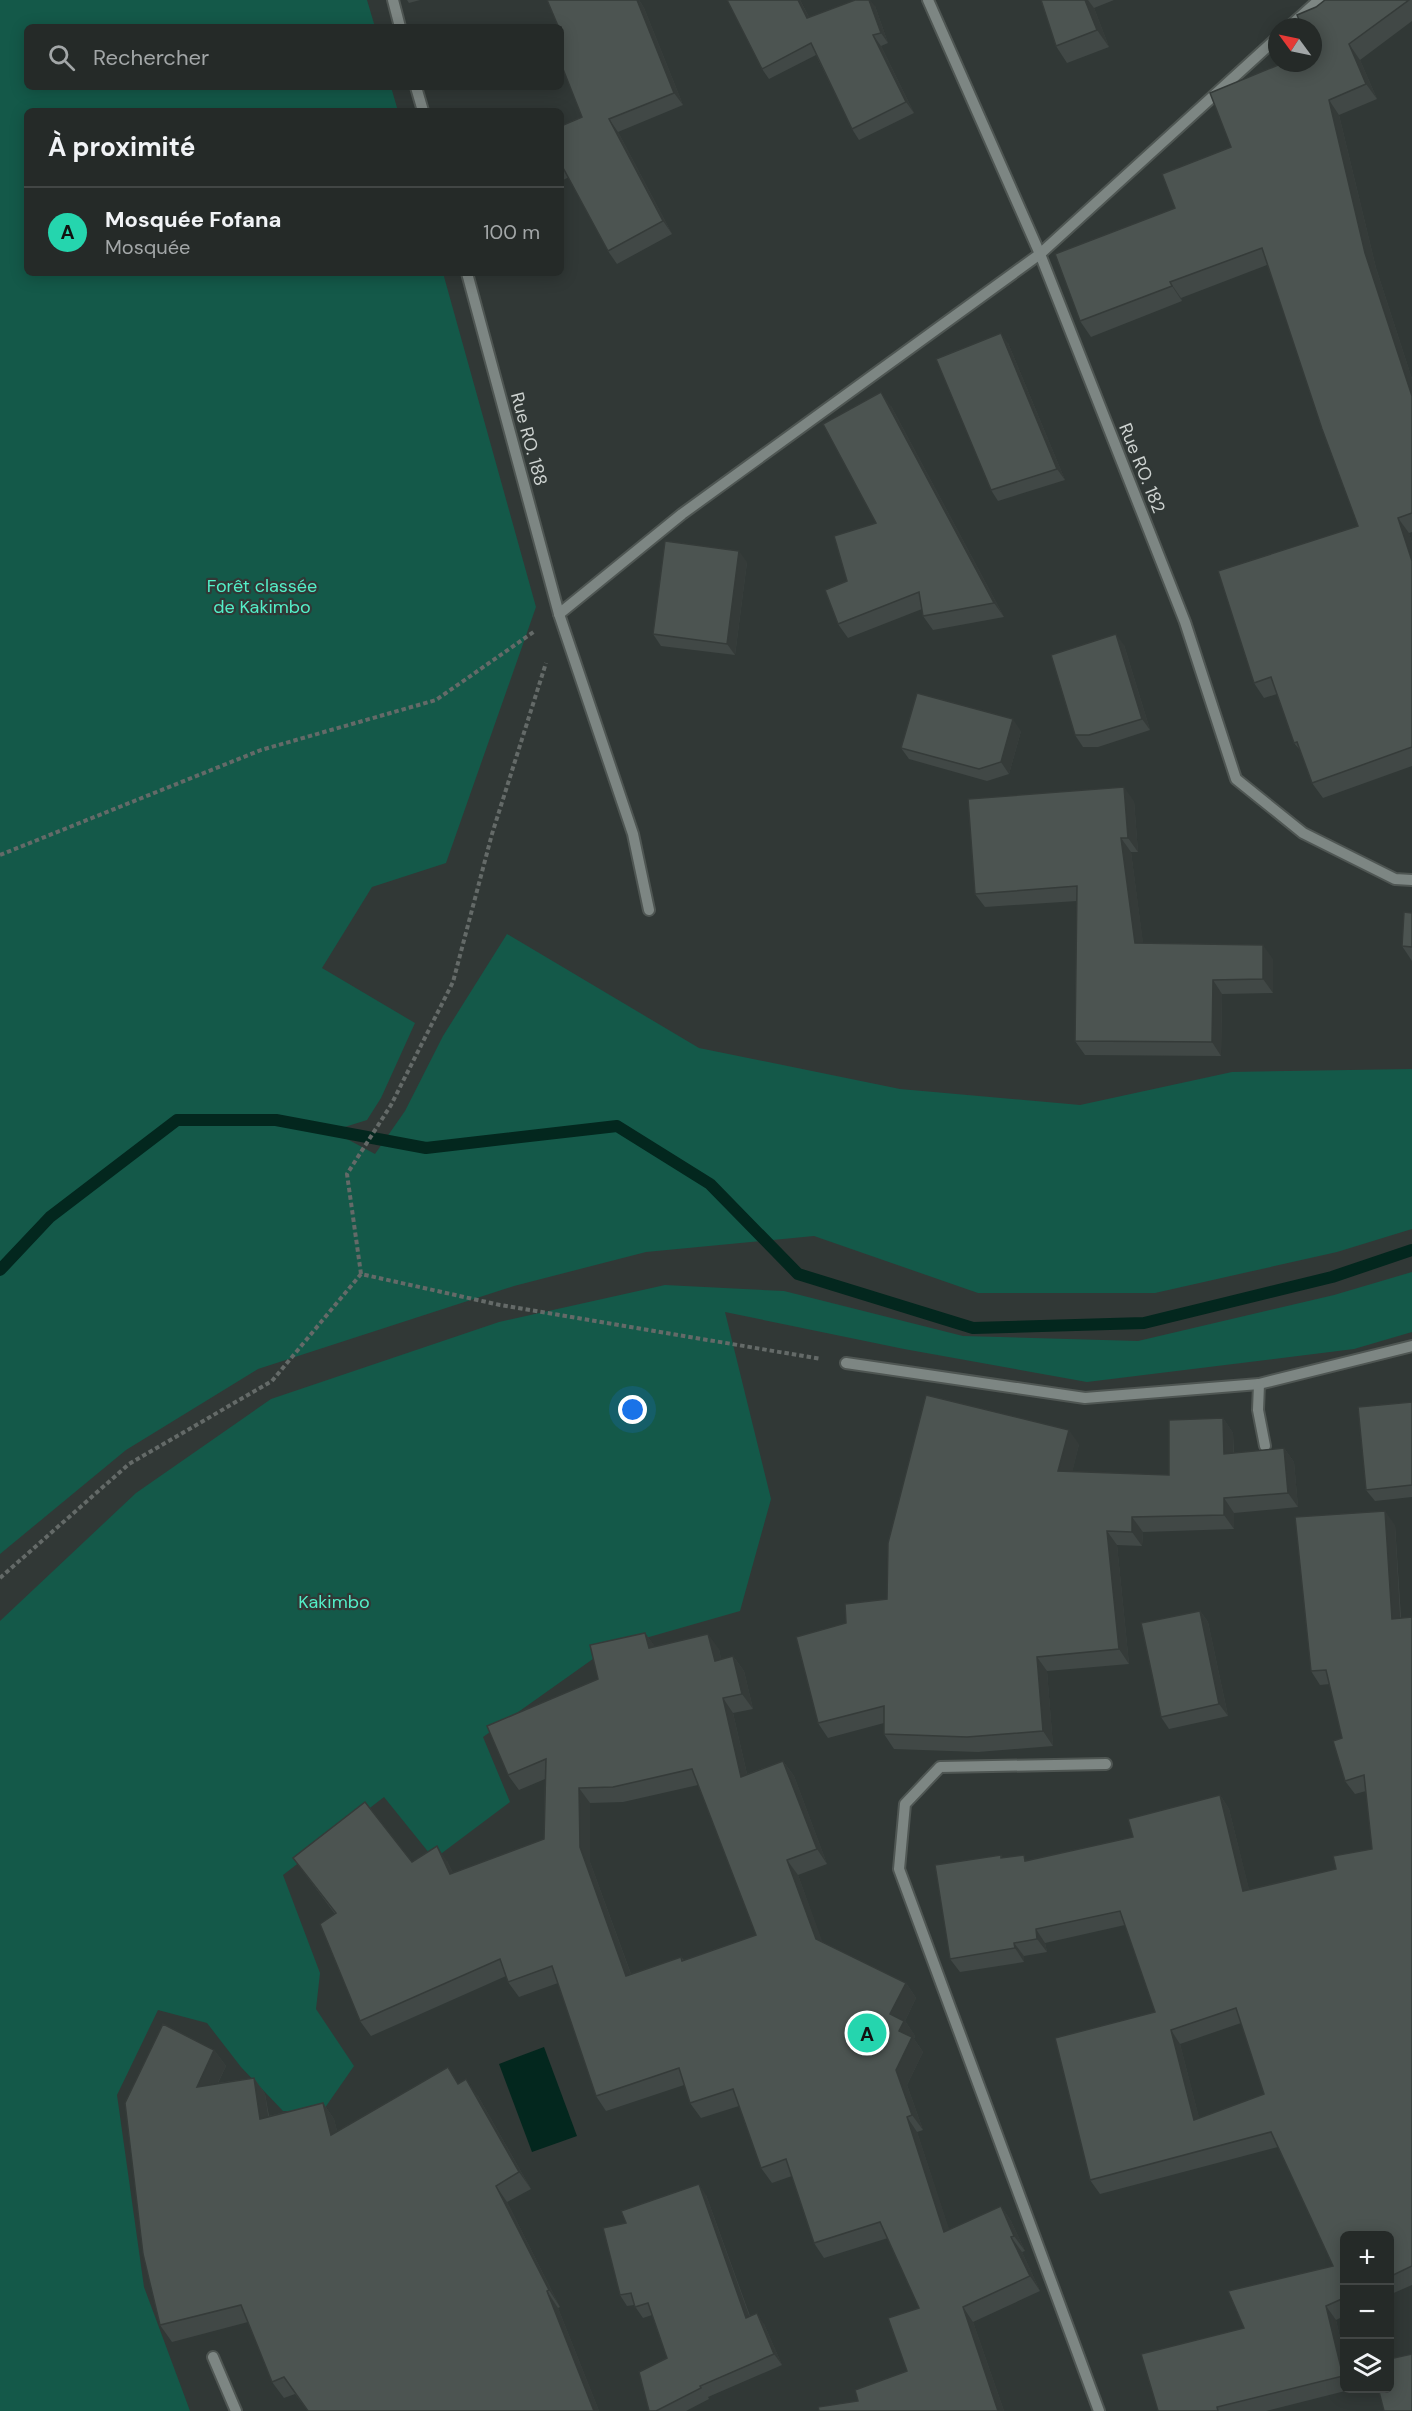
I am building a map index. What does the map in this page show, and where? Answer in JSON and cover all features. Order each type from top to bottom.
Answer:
[{"type":"street","points":[[393,0],[399,24]]},
{"type":"street","name":"Rue RO. 182","points":[[928,0],[1040,254],[1185,622],[1236,779],[1303,833],[1395,879],[1412,880]]},
{"type":"street","points":[[1299,18],[1319,0]]},
{"type":"street","points":[[559,614],[682,514],[1040,254],[1268,46]]},
{"type":"street","points":[[417,90],[422,108]]},
{"type":"street","name":"Rue RO. 188","points":[[468,276],[559,614],[633,834],[649,910]]},
{"type":"street","points":[[846,1363],[1085,1398],[1259,1384],[1412,1346]]},
{"type":"street","points":[[1259,1384],[1258,1410],[1265,1446]]},
{"type":"street","points":[[1099,2411],[899,1869],[905,1804],[940,1767],[1106,1764]]},
{"type":"street","points":[[213,2357],[236,2411]]},
{"type":"path","points":[[0,855],[261,750],[436,700],[559,614]]},
{"type":"path","points":[[0,1578],[129,1464],[272,1381],[361,1274],[347,1174],[391,1105],[453,982],[492,834],[547,660]]},
{"type":"path","points":[[361,1274],[500,1305],[846,1363]]},
{"type":"green space","name":"Forêt classée de Kakimbo","points":[[0,0],[367,0],[374,24],[24,24],[24,90],[392,90],[397,108],[24,108],[24,276],[444,276],[536,607],[446,863],[372,887],[322,968],[415,1023],[381,1098],[367,1120],[332,1131],[375,1154],[405,1111],[443,1036],[507,934],[699,1048],[900,1089],[1080,1105],[1232,1072],[1412,1069],[1412,1229],[1337,1252],[1155,1293],[978,1293],[814,1236],[646,1252],[514,1286],[258,1369],[126,1450],[0,1554]]},
{"type":"green space","name":"Kakimbo","points":[[1412,1272],[1412,1332],[1354,1349],[1087,1382],[904,1349],[725,1312],[771,1499],[740,1611],[607,1649],[483,1737],[510,1802],[434,1859],[384,1797],[283,1875],[320,1973],[316,2009],[354,2066],[322,2112],[283,2111],[241,2067],[207,2023],[158,2010],[117,2095],[144,2287],[190,2411],[0,2411],[0,1621],[136,1493],[271,1399],[499,1322],[665,1285],[784,1291],[963,1336],[1138,1341],[1334,1295]]},
{"type":"shaded area","points":[[544,2047],[577,2136],[532,2152],[499,2064]]},
{"type":"building","points":[[547,0],[637,0],[674,93],[609,119],[663,221],[608,251],[564,170],[564,125],[582,117],[564,72],[564,24],[557,24]]},
{"type":"building","points":[[727,0],[798,0],[807,18],[855,0],[869,0],[881,33],[873,35],[906,102],[852,129],[811,43],[762,69]]},
{"type":"building","points":[[1041,0],[1085,0],[1097,30],[1056,46]]},
{"type":"building","points":[[1325,0],[1409,0],[1349,44],[1366,84],[1329,100],[1365,253],[1412,396],[1412,513],[1398,518],[1412,561],[1412,747],[1312,783],[1297,742],[1294,743],[1271,677],[1254,683],[1218,571],[1358,526],[1322,429],[1262,248],[1170,282],[1172,286],[1080,321],[1055,254],[1175,208],[1162,174],[1231,147],[1210,93],[1268,69],[1268,72],[1322,72],[1322,18],[1298,18],[1297,15],[1316,7]]},
{"type":"building","points":[[1001,333],[1057,469],[991,490],[936,359]]},
{"type":"building","points":[[881,392],[994,603],[923,616],[919,592],[838,624],[825,590],[847,581],[834,536],[876,523],[823,424]]},
{"type":"building","points":[[665,541],[739,551],[727,644],[653,634]]},
{"type":"building","points":[[1116,634],[1142,719],[1089,735],[1075,735],[1051,655]]},
{"type":"building","points":[[917,693],[1013,719],[1001,762],[979,769],[901,748]]},
{"type":"building","points":[[1124,787],[1128,838],[1121,838],[1135,943],[1263,945],[1263,979],[1213,980],[1212,1042],[1075,1041],[1077,886],[975,894],[968,799]]},
{"type":"building","points":[[1404,912],[1412,913],[1412,947],[1402,946]]},
{"type":"building","points":[[926,1395],[1069,1430],[1058,1471],[1169,1475],[1169,1420],[1223,1418],[1224,1454],[1284,1448],[1288,1493],[1224,1498],[1224,1515],[1132,1517],[1132,1532],[1107,1531],[1119,1649],[1037,1657],[1043,1731],[967,1737],[884,1734],[884,1706],[818,1723],[796,1637],[846,1623],[845,1604],[887,1599],[888,1543]]},
{"type":"building","points":[[1412,1402],[1412,1485],[1366,1490],[1358,1407]]},
{"type":"building","points":[[1385,1511],[1392,1619],[1412,1617],[1412,2266],[1394,2275],[1394,2231],[1340,2231],[1340,2300],[1326,2306],[1340,2364],[1340,2377],[1217,2407],[1218,2411],[1158,2411],[1141,2354],[1244,2328],[1228,2291],[1333,2266],[1271,2132],[1090,2180],[1055,2038],[1155,2012],[1120,1911],[1036,1929],[1037,1939],[1014,1943],[1015,1948],[950,1959],[935,1865],[1001,1855],[1001,1858],[1024,1855],[1025,1861],[1133,1837],[1128,1819],[1220,1795],[1243,1891],[1336,1869],[1333,1856],[1372,1849],[1364,1775],[1345,1781],[1333,1741],[1342,1738],[1326,1670],[1311,1671],[1295,1517]],"holes":[[[1236,2008],[1264,2094],[1194,2120],[1171,2030]]]},
{"type":"building","points":[[1200,1611],[1219,1704],[1161,1717],[1141,1623]]},
{"type":"building","points":[[645,1633],[649,1648],[708,1634],[715,1661],[733,1656],[742,1694],[723,1698],[741,1777],[783,1761],[817,1849],[787,1860],[816,1939],[906,1983],[890,2014],[904,2021],[899,2031],[912,2037],[896,2070],[912,2115],[907,2117],[944,2232],[1001,2206],[1014,2236],[1011,2237],[1030,2276],[963,2307],[998,2411],[819,2411],[818,2407],[858,2401],[855,2390],[907,2371],[888,2318],[919,2308],[880,2222],[814,2243],[786,2159],[761,2168],[733,2089],[690,2103],[679,2068],[596,2096],[552,1966],[508,1982],[500,1959],[360,2021],[320,1924],[336,1913],[293,1858],[365,1802],[412,1862],[437,1846],[450,1874],[544,1839],[546,1759],[508,1775],[487,1726],[598,1679],[590,1645]],"holes":[[[692,1769],[756,1935],[682,1961],[681,1957],[626,1976],[580,1847],[579,1788],[613,1787]]]},
{"type":"building","points":[[163,2024],[214,2050],[197,2087],[254,2078],[260,2119],[323,2103],[331,2135],[448,2067],[458,2084],[466,2079],[519,2172],[496,2186],[549,2290],[547,2291],[594,2411],[308,2411],[284,2377],[272,2382],[241,2305],[160,2325],[143,2254],[125,2103]]},
{"type":"building","points":[[699,2184],[746,2318],[757,2313],[774,2354],[700,2386],[701,2388],[656,2411],[649,2411],[639,2372],[667,2358],[648,2303],[635,2307],[631,2293],[620,2295],[603,2228],[626,2223],[621,2211]]},
{"type":"building","points":[[1412,2354],[1412,2411],[1384,2411],[1379,2393],[1394,2393],[1394,2358]]},
{"type":"waterway","points":[[0,1270],[50,1217],[177,1120],[276,1120],[426,1148],[617,1126],[710,1184],[798,1274],[973,1328],[1144,1323],[1332,1277],[1412,1250]]},
{"type":"place","name":"Mosquée Fofana","points":[[867,2033]]}]
